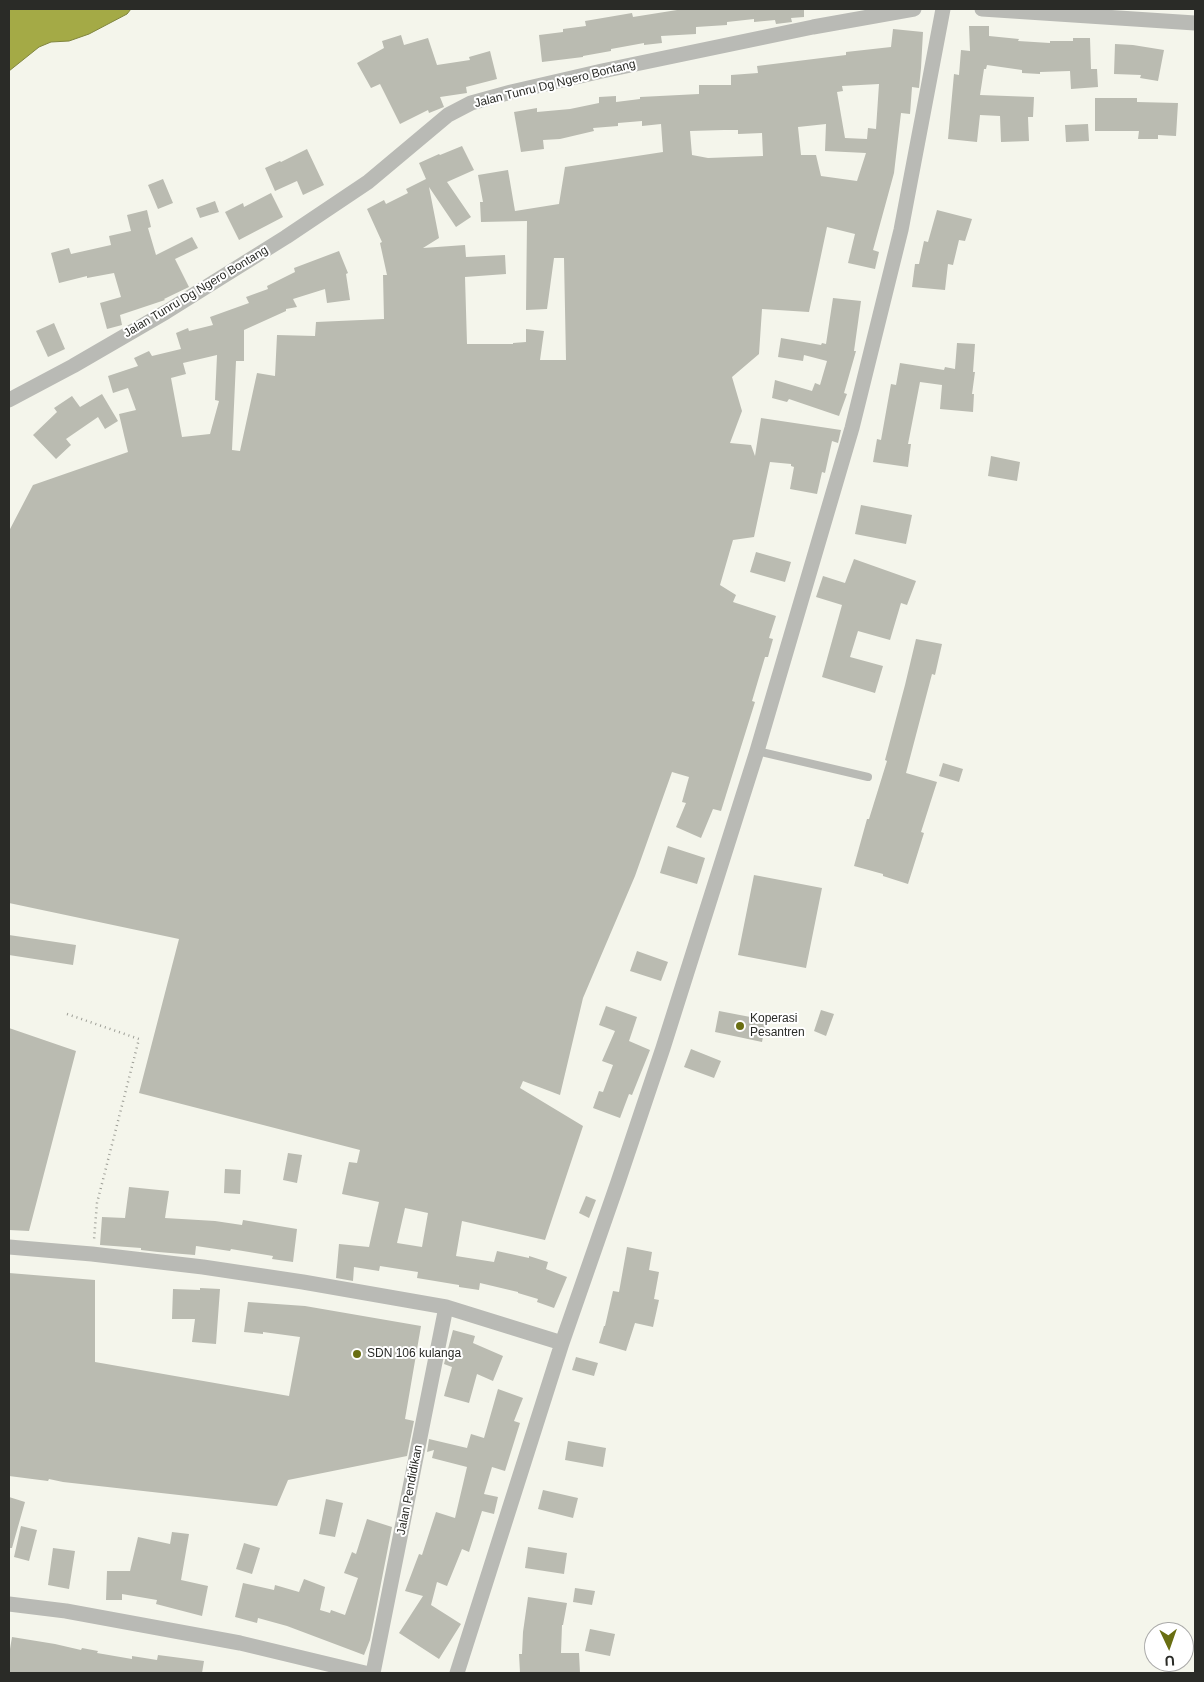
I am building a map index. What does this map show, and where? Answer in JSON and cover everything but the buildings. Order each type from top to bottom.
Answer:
[{"type":"street","name":"Jalan Tunru Dg Ngero Bontang","points":[[9,400],[73,366],[166,312],[286,237],[368,182],[448,115],[471,103],[602,71],[813,27],[914,9]]},
{"type":"street","points":[[457,1673],[562,1343],[639,1119],[756,751],[854,419],[901,230],[943,9]]},
{"type":"street","points":[[982,9],[1195,23]]},
{"type":"street","points":[[9,1247],[92,1254],[285,1279],[446,1307],[562,1343]]},
{"type":"street","name":"Jalan Pendidikan","points":[[373,1673],[446,1307]]},
{"type":"street","points":[[9,1604],[66,1611],[240,1643],[365,1673]]},
{"type":"lane","points":[[756,751],[868,777]]},
{"type":"path","points":[[68,1014],[139,1039],[97,1203],[92,1254]]},
{"type":"shaded area","points":[[9,9],[131,9],[127,14],[89,34],[69,41],[51,42],[39,47],[9,71]]},
{"type":"place","name":"Koperasi Pesantren","points":[[740,1026]]},
{"type":"place","name":"SDN 106 kulanga","points":[[357,1354]]}]
